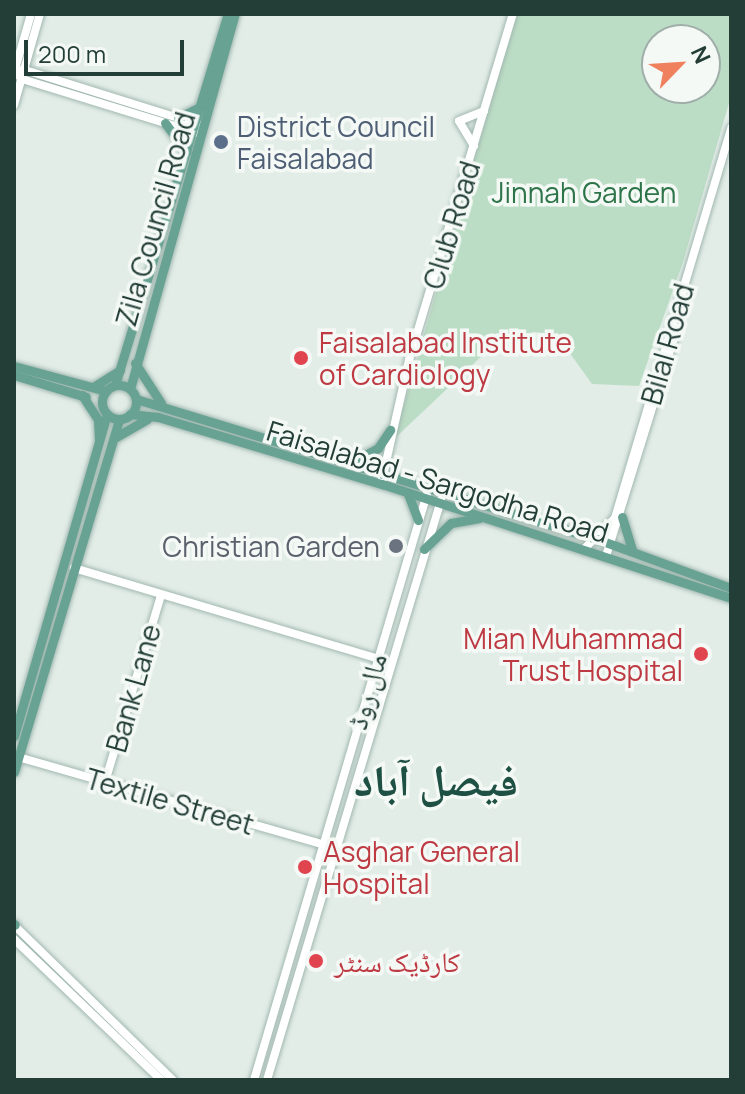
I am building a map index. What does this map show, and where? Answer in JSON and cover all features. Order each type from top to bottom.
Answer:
[{"type":"main road","points":[[31,14],[14,72],[178,118],[198,129]]},
{"type":"main road","points":[[14,105],[40,14]]},
{"type":"main road","name":"Zila Council Road","points":[[104,450],[105,410],[110,388],[121,370],[187,152],[198,129],[201,106],[228,14]]},
{"type":"main road","name":"Zila Council Road","points":[[130,414],[135,363],[198,129],[235,14]]},
{"type":"main road","name":"Club Road","points":[[382,484],[390,430],[513,14]]},
{"type":"main road","points":[[24,75],[165,123],[198,129]]},
{"type":"main road","points":[[178,118],[201,106]]},
{"type":"main road","points":[[474,146],[459,121],[485,110]]},
{"type":"main road","points":[[165,123],[187,152]]},
{"type":"main road","name":"Bilal Road","points":[[585,548],[615,518],[731,128]]},
{"type":"main road","name":"Bilal Road","points":[[606,556],[622,517],[731,147]]},
{"type":"main road","points":[[135,363],[153,398],[177,416]]},
{"type":"main road","name":"Faisalabad - Sargodha Road","points":[[14,366],[133,394],[177,416],[731,598]]},
{"type":"main road","points":[[93,387],[121,370]]},
{"type":"main road","points":[[14,375],[82,395],[119,419]]},
{"type":"main road","points":[[14,772],[74,568],[104,450],[98,420],[82,395]]},
{"type":"main road","points":[[14,736],[104,450],[119,419],[130,414]]},
{"type":"main road","name":"Faisalabad - Sargodha Road","points":[[130,414],[177,416],[347,461],[611,543],[731,588]]},
{"type":"main road","points":[[104,450],[125,427],[158,417]]},
{"type":"main road","points":[[347,461],[371,455],[390,430]]},
{"type":"main road","name":"مال روڈ","points":[[254,1080],[375,658],[429,487]]},
{"type":"main road","name":"مال روڈ","points":[[267,1080],[388,662],[444,492]]},
{"type":"main road","points":[[408,494],[418,520]]},
{"type":"main road","points":[[424,549],[451,523],[483,517]]},
{"type":"main road","points":[[622,517],[628,547],[640,555]]},
{"type":"main road","points":[[74,568],[388,662]]},
{"type":"main road","name":"Bank Lane","points":[[105,782],[161,595]]},
{"type":"main road","name":"Textile Street","points":[[18,757],[322,844]]},
{"type":"main road","points":[[14,925],[173,1080]]},
{"type":"main road","points":[[14,939],[161,1080]]},
{"type":"green space","name":"Jinnah Garden","points":[[516,14],[731,14],[731,96],[683,262],[639,386],[592,384],[556,334],[533,332],[487,351],[394,439]]},
{"type":"place","name":"District Council Faisalabad","points":[[221,142]]},
{"type":"place","name":"Faisalabad Institute of Cardiology","points":[[301,358]]},
{"type":"place","name":"Christian Garden","points":[[396,546]]},
{"type":"place","name":"Mian Muhammad Trust Hospital","points":[[701,654]]},
{"type":"place","name":"Asghar General Hospital","points":[[305,867]]},
{"type":"place","name":"کارڈیک سنٹر","points":[[316,961]]},
{"type":"district","name":"فیصل آباد","points":[[436,779]]}]
